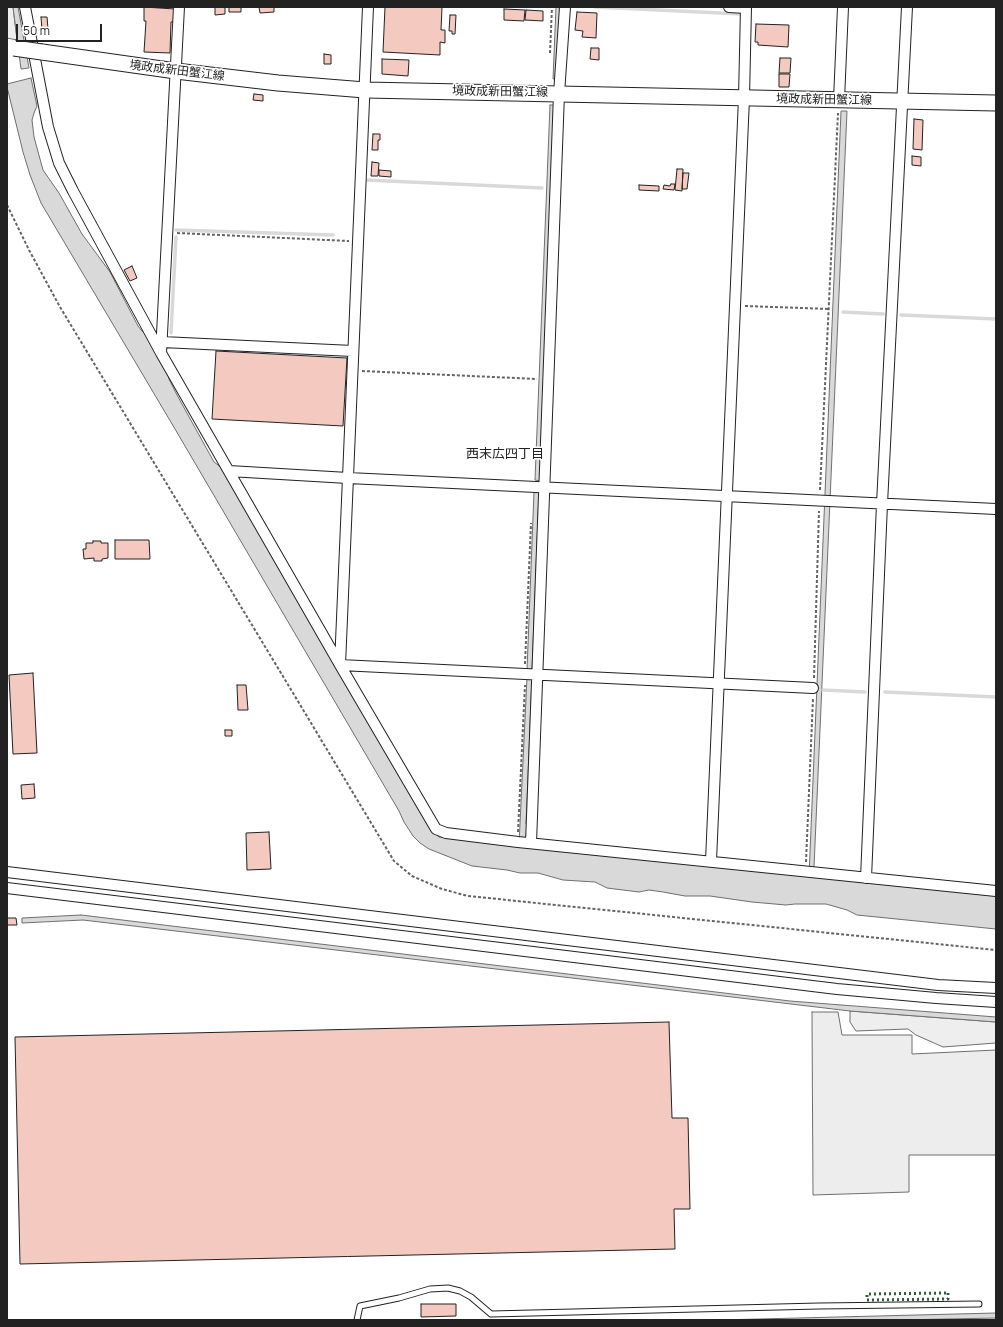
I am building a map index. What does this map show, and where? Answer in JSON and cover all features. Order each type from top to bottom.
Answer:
[{"type":"main road","name":"境政成新田蟹江線","points":[[10,48],[176,71],[278,83],[365,90],[996,103]]},
{"type":"street","points":[[25,7],[48,127],[60,163],[73,191],[162,348],[229,471],[436,829],[446,834],[996,891]]},
{"type":"street","points":[[162,348],[179,7]]},
{"type":"street","points":[[340,665],[368,7]]},
{"type":"street","points":[[526,842],[538,674],[559,94],[565,7]]},
{"type":"street","points":[[711,861],[744,98],[746,7],[729,7]]},
{"type":"street","points":[[839,100],[843,7]]},
{"type":"street","points":[[866,878],[882,504],[907,7]]},
{"type":"street","points":[[162,348],[353,351]]},
{"type":"street","points":[[229,471],[996,509]]},
{"type":"street","points":[[340,665],[813,688]]},
{"type":"street","points":[[7,872],[938,985],[996,988]]},
{"type":"street","points":[[7,888],[837,989],[996,1002]]},
{"type":"lane","points":[[357,1320],[360,1306],[430,1290],[448,1288],[460,1291],[471,1297],[491,1314],[819,1306],[980,1304]]},
{"type":"path","points":[[810,872],[813,688],[820,501],[839,100]]},
{"type":"path","points":[[7,205],[29,250],[60,307],[394,861],[412,876],[442,889],[468,896],[996,950]]},
{"type":"path","points":[[167,233],[358,241]]},
{"type":"path","points":[[735,306],[830,309]]},
{"type":"path","points":[[352,371],[537,379]]},
{"type":"shaded area","points":[[7,7],[13,7],[17,40],[7,38]]},
{"type":"shaded area","points":[[13,7],[18,7],[29,68],[21,69]]},
{"type":"shaded area","points":[[556,7],[561,7],[558,79],[553,79]]},
{"type":"shaded area","points":[[31,78],[37,106],[32,120],[34,137],[43,170],[59,193],[82,234],[110,272],[138,326],[148,335],[167,369],[169,379],[177,395],[214,462],[222,468],[431,830],[439,837],[519,845],[527,677],[532,677],[526,824],[529,825],[527,846],[809,876],[841,111],[847,111],[814,867],[817,877],[996,896],[996,929],[857,915],[847,910],[826,904],[786,905],[710,896],[685,896],[649,890],[639,892],[607,888],[595,882],[563,880],[538,873],[520,873],[472,866],[429,849],[420,843],[413,836],[404,822],[399,811],[175,429],[41,203],[23,152],[7,87],[7,84]]},
{"type":"shaded area","points":[[550,105],[555,105],[540,481],[535,480]]},
{"type":"shaded area","points":[[534,492],[539,492],[532,670],[527,670]]},
{"type":"shaded area","points":[[81,915],[790,1001],[996,1017],[996,1022],[850,1011],[83,920],[22,923],[22,918]]},
{"type":"shaded area","points":[[850,1011],[996,1022],[996,1043],[943,1047],[916,1035],[908,1029],[856,1031],[850,1022]]},
{"type":"shaded area","points":[[812,1012],[838,1012],[842,1035],[912,1035],[912,1054],[996,1050],[996,1155],[909,1155],[909,1192],[813,1195]]},
{"type":"shaded area","points":[[996,1313],[996,1318],[900,1320],[719,1320]]},
{"type":"building","points":[[144,7],[175,9],[174,22],[171,22],[170,53],[144,52],[146,21],[144,21]]},
{"type":"building","points":[[215,7],[225,7],[225,14],[215,15]]},
{"type":"building","points":[[229,7],[241,7],[241,12],[229,12]]},
{"type":"building","points":[[259,7],[274,7],[274,12],[260,13]]},
{"type":"building","points":[[385,7],[442,7],[441,30],[445,30],[445,43],[440,42],[440,55],[383,52]]},
{"type":"building","points":[[504,9],[525,10],[524,21],[504,20]]},
{"type":"building","points":[[526,10],[543,11],[543,21],[525,20]]},
{"type":"building","points":[[577,12],[597,13],[596,38],[582,37],[583,31],[575,30]]},
{"type":"building","points":[[450,15],[456,15],[455,34],[452,34],[452,31],[449,31]]},
{"type":"building","points":[[41,17],[47,17],[48,29],[42,30]]},
{"type":"building","points":[[756,24],[789,25],[788,47],[758,45],[758,42],[755,42]]},
{"type":"building","points":[[591,48],[599,48],[599,60],[590,59]]},
{"type":"building","points":[[324,54],[331,55],[331,64],[324,64]]},
{"type":"building","points":[[780,58],[791,58],[790,73],[779,73]]},
{"type":"building","points":[[382,59],[409,60],[408,76],[382,74]]},
{"type":"building","points":[[779,74],[790,74],[789,87],[779,87]]},
{"type":"building","points":[[254,94],[263,95],[263,101],[253,100]]},
{"type":"building","points":[[914,119],[923,120],[922,150],[913,149]]},
{"type":"building","points":[[373,134],[380,134],[380,140],[378,140],[378,150],[372,150]]},
{"type":"building","points":[[912,156],[921,157],[921,166],[912,165]]},
{"type":"building","points":[[372,162],[379,163],[378,176],[371,176]]},
{"type":"building","points":[[677,169],[683,169],[682,191],[675,190]]},
{"type":"building","points":[[379,170],[391,171],[391,177],[379,176]]},
{"type":"building","points":[[683,173],[689,173],[687,189],[682,189]]},
{"type":"building","points":[[671,184],[675,184],[674,190],[663,189],[664,185],[670,186]]},
{"type":"building","points":[[639,185],[659,186],[659,191],[639,190]]},
{"type":"building","points":[[132,266],[137,278],[130,281],[124,270]]},
{"type":"building","points":[[216,351],[347,358],[343,426],[212,419]]},
{"type":"building","points":[[115,540],[149,540],[150,559],[115,559]]},
{"type":"building","points":[[93,541],[108,543],[108,558],[102,559],[102,561],[94,561],[94,558],[84,559],[83,549],[86,549],[86,543],[93,543]]},
{"type":"building","points":[[33,673],[37,753],[13,754],[9,675]]},
{"type":"building","points":[[237,685],[246,685],[248,710],[238,710]]},
{"type":"building","points":[[225,730],[232,730],[232,736],[225,736]]},
{"type":"building","points":[[34,784],[35,798],[22,799],[21,785]]},
{"type":"building","points":[[269,832],[271,869],[247,870],[246,833]]},
{"type":"building","points":[[7,918],[16,918],[17,925],[7,925]]},
{"type":"building","points":[[669,1022],[672,1118],[688,1118],[690,1209],[674,1209],[675,1249],[20,1264],[15,1037]]},
{"type":"building","points":[[421,1304],[456,1304],[456,1316],[421,1317]]},
{"type":"waterway","points":[[595,7],[741,14]]},
{"type":"waterway","points":[[366,180],[542,188]]},
{"type":"waterway","points":[[176,230],[333,235]]},
{"type":"waterway","points":[[171,333],[176,237]]},
{"type":"waterway","points":[[843,312],[883,314]]},
{"type":"waterway","points":[[901,315],[996,319]]},
{"type":"waterway","points":[[823,690],[865,692]]},
{"type":"waterway","points":[[885,692],[996,697]]},
{"type":"hedge","points":[[948,1293],[948,1299],[867,1300],[867,1294],[948,1293]]},
{"type":"district","name":"西末広四丁目","points":[[505,454]]}]
